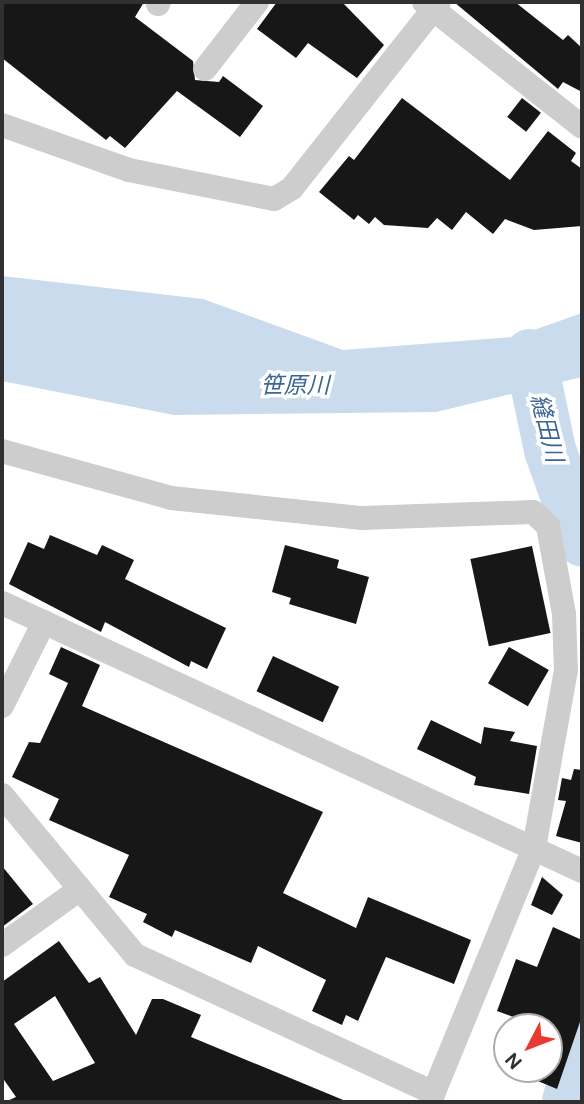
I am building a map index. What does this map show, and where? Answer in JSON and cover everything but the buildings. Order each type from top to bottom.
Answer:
[{"type":"street","points":[[205,69],[257,2]]},
{"type":"street","points":[[2,125],[129,170],[274,199],[292,188],[432,4],[582,127]]},
{"type":"street","points":[[2,451],[119,486],[247,508],[362,518],[534,512],[540,516],[551,537],[566,670],[534,848],[432,1098],[142,959],[2,795]]},
{"type":"street","points":[[2,603],[582,871]]},
{"type":"street","points":[[2,706],[44,622]]},
{"type":"street","points":[[2,945],[80,889]]},
{"type":"water","name":"笹原川","points":[[2,276],[203,299],[343,350],[514,337],[582,313],[582,377],[436,412],[174,415],[2,381]]},
{"type":"waterway","name":"縫田川","points":[[530,355],[550,450],[582,540]]},
{"type":"waterway","name":"縫田川","points":[[568,1102],[582,1047]]}]
